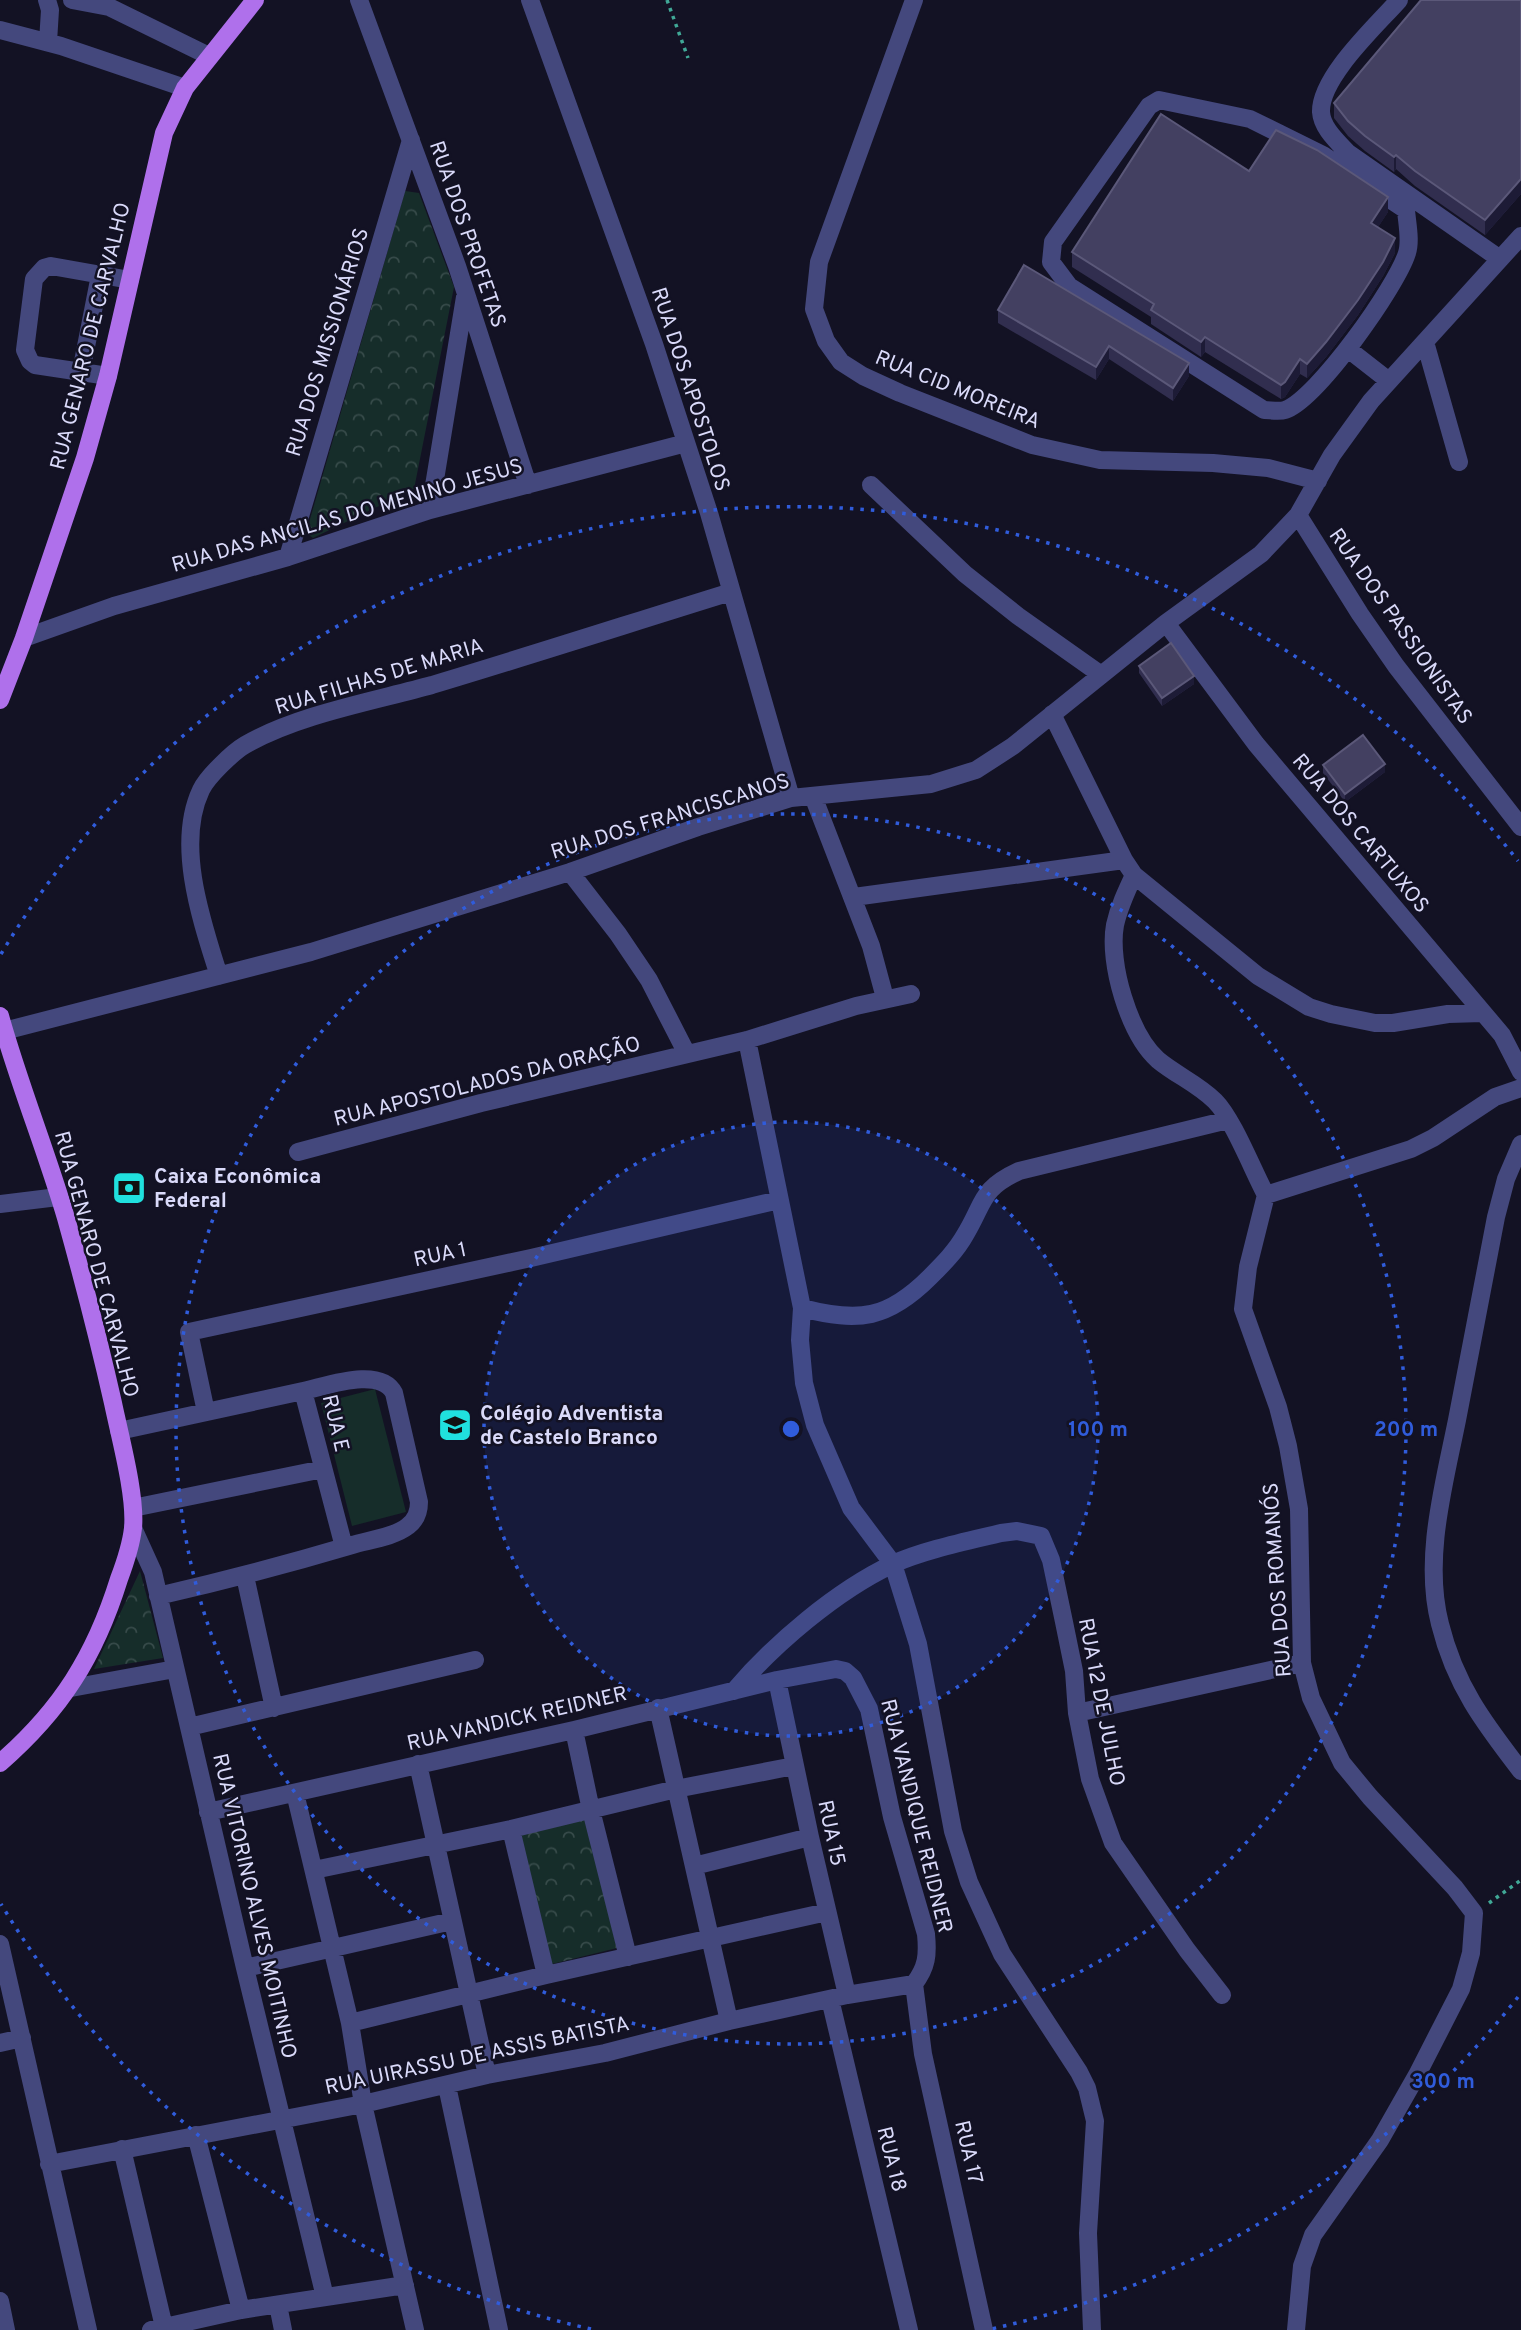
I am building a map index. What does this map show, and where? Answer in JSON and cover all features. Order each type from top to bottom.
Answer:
[{"type":"main road","name":"RUA GENARO DE CARVALHO","points":[[0,700],[85,458],[108,376],[164,134],[185,88],[255,0]]},
{"type":"main road","name":"RUA GENARO DE CARVALHO","points":[[0,1763],[26,1740],[71,1688],[111,1605],[133,1528],[133,1508],[119,1431],[101,1352],[58,1196],[2,1024]]},
{"type":"street","points":[[47,0],[50,10],[48,42]]},
{"type":"street","points":[[72,0],[108,7],[209,56]]},
{"type":"street","name":"RUA DOS PROFETAS","points":[[359,0],[466,294],[527,485]]},
{"type":"street","name":"RUA DOS APOSTOLOS","points":[[530,0],[649,331],[686,443],[791,798]]},
{"type":"street","name":"RUA CID MOREIRA","points":[[914,0],[819,262],[814,309],[826,341],[841,362],[863,376],[900,393],[1032,444],[1101,460],[1268,468],[1318,481]]},
{"type":"street","points":[[1399,0],[1328,85],[1322,100],[1321,114],[1325,125],[1332,137],[1348,153],[1500,259]]},
{"type":"street","points":[[0,30],[48,42],[185,88]]},
{"type":"street","points":[[1159,100],[1250,119],[1323,155],[1406,210],[1408,252],[1392,283],[1348,349],[1307,395],[1285,410],[1264,410],[1069,286],[1051,262],[1053,242],[1149,106],[1159,100]]},
{"type":"street","name":"RUA DOS MISSIONÁRIOS","points":[[288,558],[411,140]]},
{"type":"street","name":"RUA DOS FRANCISCANOS","points":[[2,1024],[219,976],[311,952],[570,872],[791,798],[931,784],[976,770],[996,759],[1100,674],[1261,554],[1298,515],[1349,429],[1521,236]]},
{"type":"street","points":[[108,376],[35,365],[26,356],[34,279],[44,268],[51,266],[130,280]]},
{"type":"street","points":[[81,372],[100,275]]},
{"type":"street","points":[[429,510],[466,294]]},
{"type":"street","points":[[1425,342],[1459,462]]},
{"type":"street","points":[[1348,349],[1389,381]]},
{"type":"street","name":"RUA DAS ANCILAS DO MENINO JESUS","points":[[24,638],[114,606],[288,558],[429,510],[686,443]]},
{"type":"street","points":[[871,485],[965,574],[1018,617],[1100,674]]},
{"type":"street","name":"RUA DOS PASSIONISTAS","points":[[1298,515],[1396,666],[1521,827]]},
{"type":"street","name":"RUA FILHAS DE MARIA","points":[[219,976],[193,880],[193,821],[202,788],[244,746],[284,727],[432,685],[731,592]]},
{"type":"street","name":"RUA DOS CARTUXOS","points":[[1166,623],[1256,744],[1502,1035],[1521,1072]]},
{"type":"street","points":[[1052,715],[1129,867],[1258,976],[1309,1007],[1352,1019],[1384,1023],[1448,1014],[1483,1013]]},
{"type":"street","points":[[813,796],[871,946],[886,998]]},
{"type":"street","points":[[853,897],[1129,867]]},
{"type":"street","points":[[1129,867],[1113,947],[1119,984],[1132,1019],[1144,1043],[1157,1059],[1216,1102],[1266,1195],[1411,1149],[1433,1138],[1495,1097],[1521,1088]]},
{"type":"street","points":[[570,872],[618,934],[649,980],[687,1054]]},
{"type":"street","name":"RUA APOSTOLADOS DA ORAÇÃO","points":[[298,1152],[481,1103],[747,1040],[886,998],[911,994]]},
{"type":"street","points":[[747,1040],[802,1308],[800,1339],[804,1383],[815,1425],[851,1508],[894,1564],[918,1644],[953,1831],[969,1882],[1002,1954],[1079,2072],[1093,2105],[1095,2121],[1088,2233],[1092,2330]]},
{"type":"street","points":[[802,1308],[854,1316],[876,1314],[894,1306],[913,1294],[950,1257],[966,1234],[982,1200],[996,1183],[1019,1171],[1228,1120]]},
{"type":"street","points":[[1521,1144],[1506,1179],[1496,1217],[1443,1489],[1434,1572],[1435,1604],[1440,1626],[1463,1691],[1521,1771]]},
{"type":"street","name":"RUA DOS ROMANÓS","points":[[1266,1195],[1248,1267],[1243,1309],[1278,1407],[1297,1497],[1303,1663],[1311,1698],[1342,1763],[1455,1888],[1474,1913]]},
{"type":"street","points":[[0,1204],[58,1196]]},
{"type":"street","name":"RUA 1","points":[[206,1412],[189,1332],[531,1258],[779,1200]]},
{"type":"street","name":"RUA E","points":[[366,1379],[385,1381],[391,1387],[397,1401],[419,1502],[419,1511],[408,1526],[344,1547],[303,1391],[366,1379]]},
{"type":"street","points":[[119,1431],[303,1391]]},
{"type":"street","points":[[133,1508],[323,1469]]},
{"type":"street","name":"RUA VITORINO ALVES MOITINHO","points":[[133,1528],[153,1573],[325,2297]]},
{"type":"street","name":"RUA 12 DE JULHO","points":[[894,1564],[1001,1533],[1017,1531],[1041,1536],[1051,1560],[1072,1659],[1077,1713],[1090,1779],[1112,1843],[1222,1995]]},
{"type":"street","points":[[158,1596],[244,1576],[344,1547]]},
{"type":"street","points":[[734,1691],[758,1662],[813,1617],[853,1588],[894,1564]]},
{"type":"street","points":[[244,1576],[274,1708]]},
{"type":"street","points":[[189,1727],[475,1660]]},
{"type":"street","points":[[1077,1713],[1303,1663]]},
{"type":"street","points":[[71,1688],[175,1669]]},
{"type":"street","name":"RUA VANDICK REIDNER","points":[[208,1812],[574,1730],[777,1680],[836,1669]]},
{"type":"street","name":"RUA VANDIQUE REIDNER","points":[[836,1669],[845,1671],[853,1678],[869,1709],[892,1817],[926,1934],[926,1964],[914,1984]]},
{"type":"street","name":"RUA 15","points":[[777,1680],[827,1912],[839,1997]]},
{"type":"street","points":[[658,1708],[729,2021]]},
{"type":"street","points":[[574,1730],[628,1957]]},
{"type":"street","points":[[418,1764],[487,2075]]},
{"type":"street","points":[[314,1870],[512,1829],[676,1789],[794,1766]]},
{"type":"street","points":[[295,1793],[350,2023],[362,2105],[415,2330]]},
{"type":"street","points":[[512,1829],[546,1975]]},
{"type":"street","points":[[694,1866],[810,1837]]},
{"type":"street","points":[[350,2023],[546,1975],[827,1912]]},
{"type":"street","points":[[1296,2330],[1302,2266],[1313,2235],[1380,2140],[1417,2075],[1454,2001],[1471,1954],[1474,1913]]},
{"type":"street","points":[[245,1968],[452,1921]]},
{"type":"street","points":[[0,1944],[88,2330]]},
{"type":"street","name":"RUA UIRASSU DE ASSIS BATISTA","points":[[49,2164],[362,2105],[487,2075],[605,2053],[729,2021],[914,1984]]},
{"type":"street","name":"RUA 17","points":[[914,1984],[923,2054],[984,2330]]},
{"type":"street","name":"RUA 18","points":[[839,1997],[909,2330]]},
{"type":"street","points":[[0,2043],[22,2038]]},
{"type":"street","points":[[447,2086],[499,2330]]},
{"type":"street","points":[[196,2135],[242,2310]]},
{"type":"street","points":[[122,2149],[157,2329],[242,2310],[405,2285]]},
{"type":"street","points":[[0,2301],[6,2330]]},
{"type":"street","points":[[278,2305],[283,2330]]},
{"type":"path","points":[[667,0],[688,58]]},
{"type":"path","points":[[1474,1913],[1521,1880]]},
{"type":"green space","points":[[405,191],[419,193],[454,287],[414,489],[313,538],[306,533]]},
{"type":"green space","points":[[375,1389],[406,1512],[352,1526],[321,1403]]},
{"type":"green space","points":[[140,1571],[163,1658],[94,1669]]},
{"type":"green space","points":[[585,1818],[617,1948],[552,1964],[520,1834]]},
{"type":"building","points":[[1421,0],[1521,0],[1521,179],[1485,220],[1396,155],[1394,157],[1365,136],[1348,121],[1334,103]]},
{"type":"building","points":[[1161,114],[1249,171],[1276,130],[1317,150],[1388,197],[1371,223],[1395,238],[1383,262],[1326,342],[1307,364],[1300,359],[1281,385],[1205,337],[1201,342],[1151,310],[1154,304],[1072,252]]},
{"type":"building","points":[[1024,265],[1189,363],[1173,388],[1109,346],[1096,367],[998,310]]},
{"type":"building","points":[[1171,643],[1194,676],[1162,698],[1139,666]]},
{"type":"building","points":[[1363,735],[1385,764],[1345,794],[1323,765]]},
{"type":"place","name":"Caixa Econômica Federal","points":[[129,1188]]},
{"type":"place","name":"Colégio Adventista de Castelo Branco","points":[[455,1425]]}]
